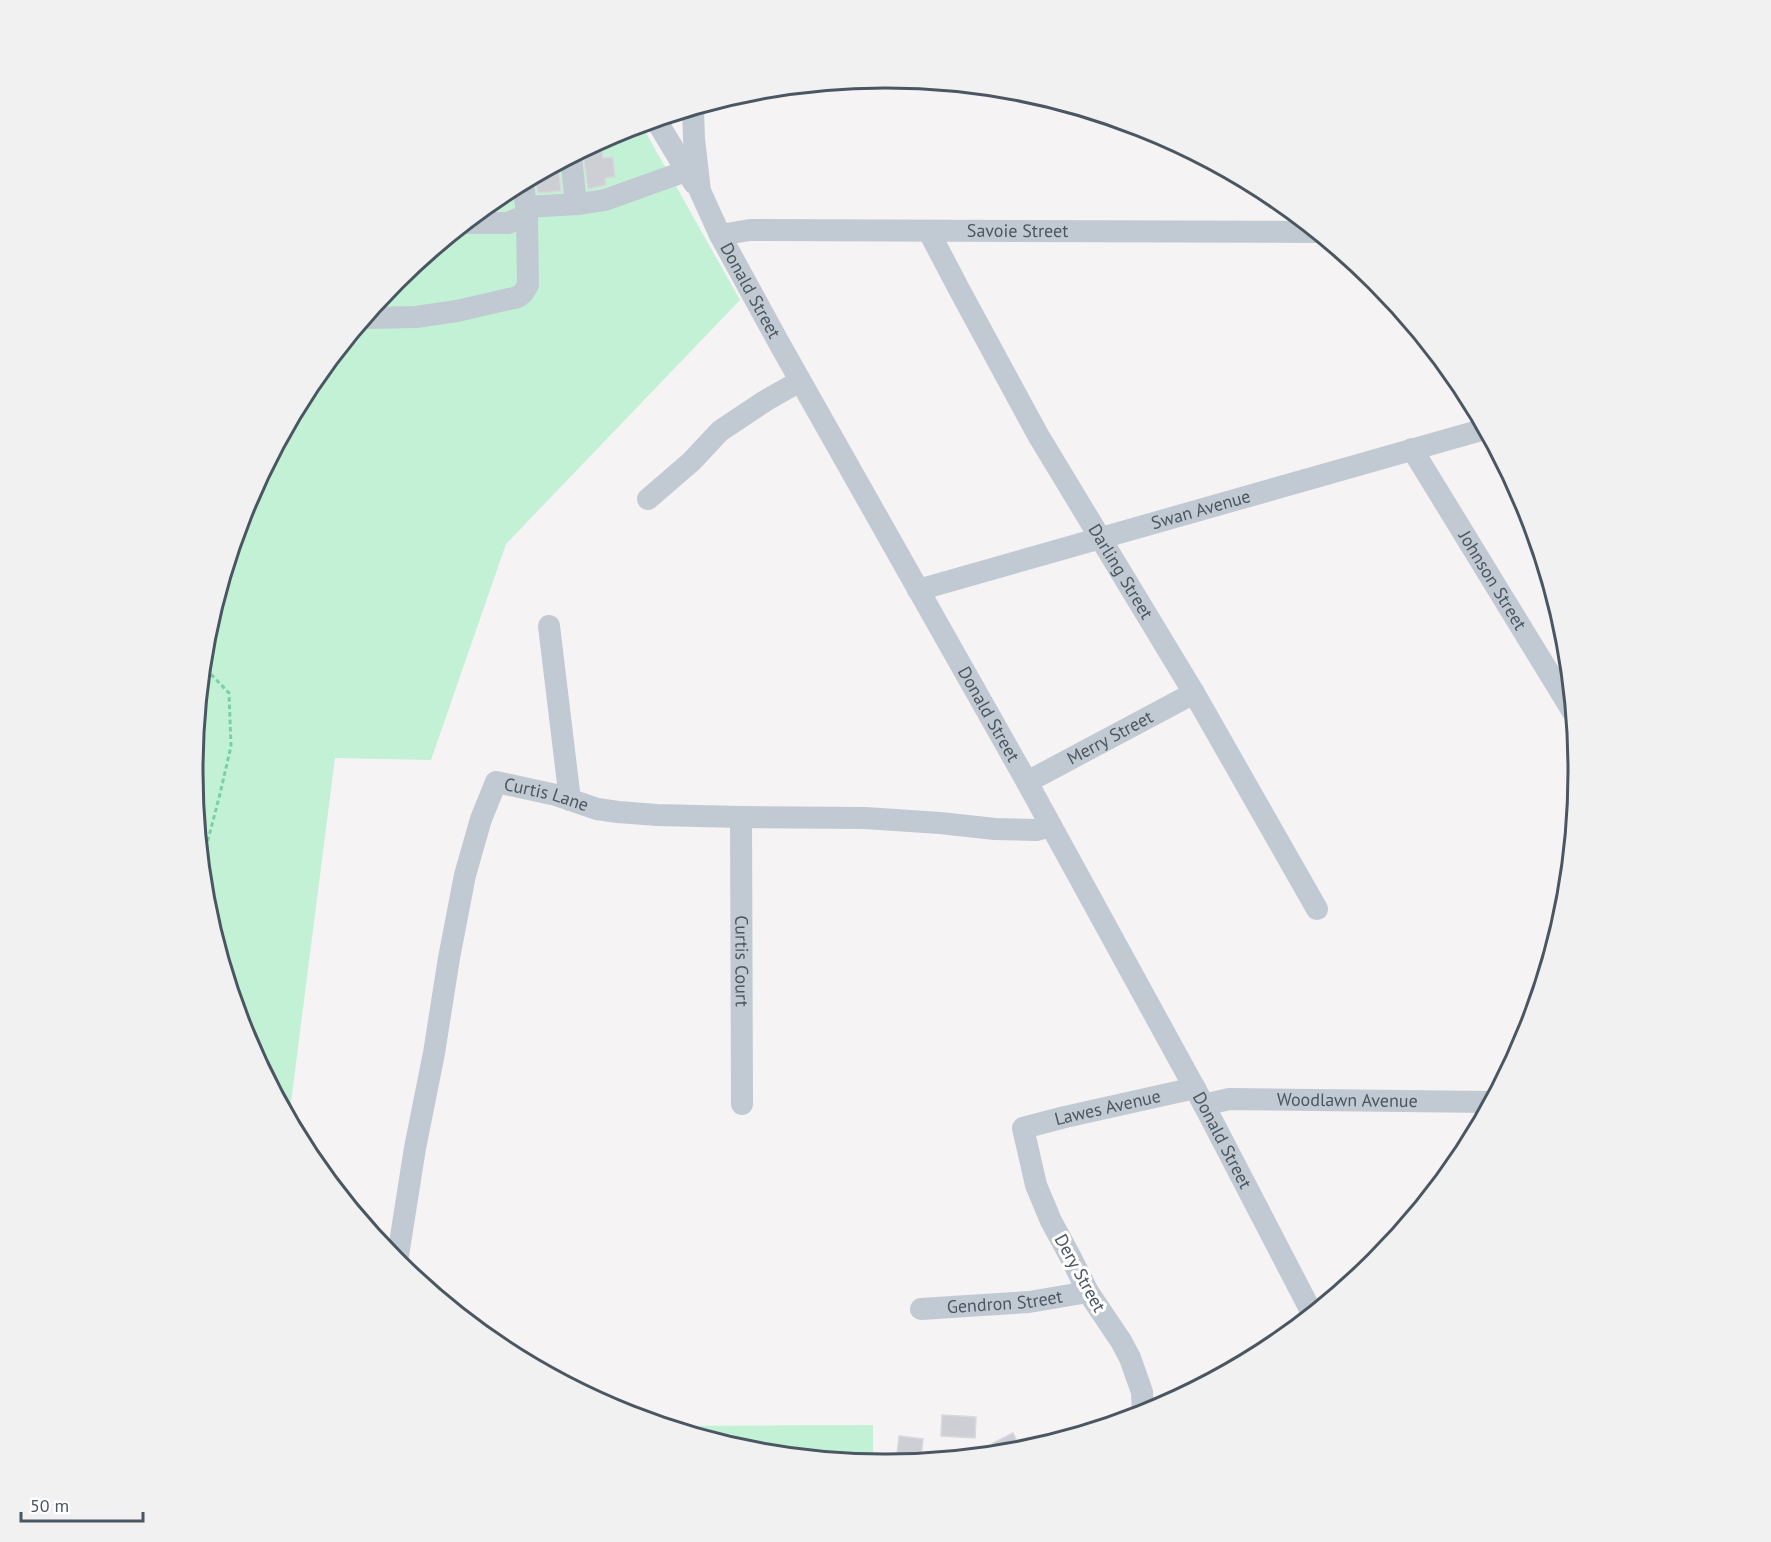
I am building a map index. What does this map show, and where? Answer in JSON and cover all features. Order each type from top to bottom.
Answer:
[{"type":"street","name":"Donald Street","points":[[693,117],[700,190],[720,235],[1027,782],[1199,1096],[1308,1306]]},
{"type":"street","points":[[660,127],[700,190]]},
{"type":"street","points":[[572,165],[576,204]]},
{"type":"street","points":[[480,223],[508,223],[527,211],[605,200],[686,171]]},
{"type":"street","points":[[375,318],[416,317],[457,311],[518,297],[523,293],[528,285],[527,211],[524,192]]},
{"type":"street","name":"Savoie Street","points":[[720,235],[750,230],[1304,232]]},
{"type":"street","name":"Darling Street","points":[[929,232],[1038,435],[1194,693],[1317,909]]},
{"type":"street","points":[[648,499],[692,461],[720,430],[800,381]]},
{"type":"street","name":"Swan Avenue","points":[[918,590],[1478,431]]},
{"type":"street","name":"Johnson Street","points":[[1412,449],[1564,697]]},
{"type":"street","points":[[549,626],[570,800]]},
{"type":"street","name":"Merry Street","points":[[1027,782],[1194,693]]},
{"type":"street","name":"Curtis Lane","points":[[399,1250],[415,1148],[465,875],[481,819],[496,782],[531,789],[597,809],[618,812],[657,815],[864,818],[995,829],[1036,830],[1051,826]]},
{"type":"street","name":"Curtis Court","points":[[741,817],[742,1104]]},
{"type":"street","name":"Woodlawn Avenue","points":[[1199,1096],[1229,1099],[1483,1101]]},
{"type":"street","name":"Lawes Avenue","points":[[1023,1128],[1065,1117],[1199,1096]]},
{"type":"street","name":"Dery Street","points":[[1023,1128],[1036,1185],[1051,1221],[1088,1292],[1130,1358],[1142,1392],[1143,1404]]},
{"type":"street","name":"Gendron Street","points":[[921,1309],[1029,1302],[1088,1292]]},
{"type":"path","points":[[207,842],[231,746],[229,693],[210,674]]},
{"type":"green space","points":[[646,132],[740,300],[506,544],[431,760],[335,758],[291,1106],[255,1032],[226,948],[216,904],[204,816],[204,726],[209,682],[226,594],[239,552],[273,469],[294,430],[344,356],[403,288],[435,258],[506,204],[584,159]]},
{"type":"green space","points":[[873,1425],[873,1453],[796,1448],[695,1426]]},
{"type":"building","points":[[601,151],[603,158],[613,157],[615,177],[605,178],[606,185],[588,189],[584,159]]},
{"type":"building","points":[[559,172],[561,191],[538,193],[536,185]]},
{"type":"building","points":[[942,1415],[976,1417],[975,1438],[941,1436]]},
{"type":"building","points":[[1013,1433],[1017,1440],[994,1445]]},
{"type":"building","points":[[899,1436],[923,1439],[922,1452],[897,1453]]}]
